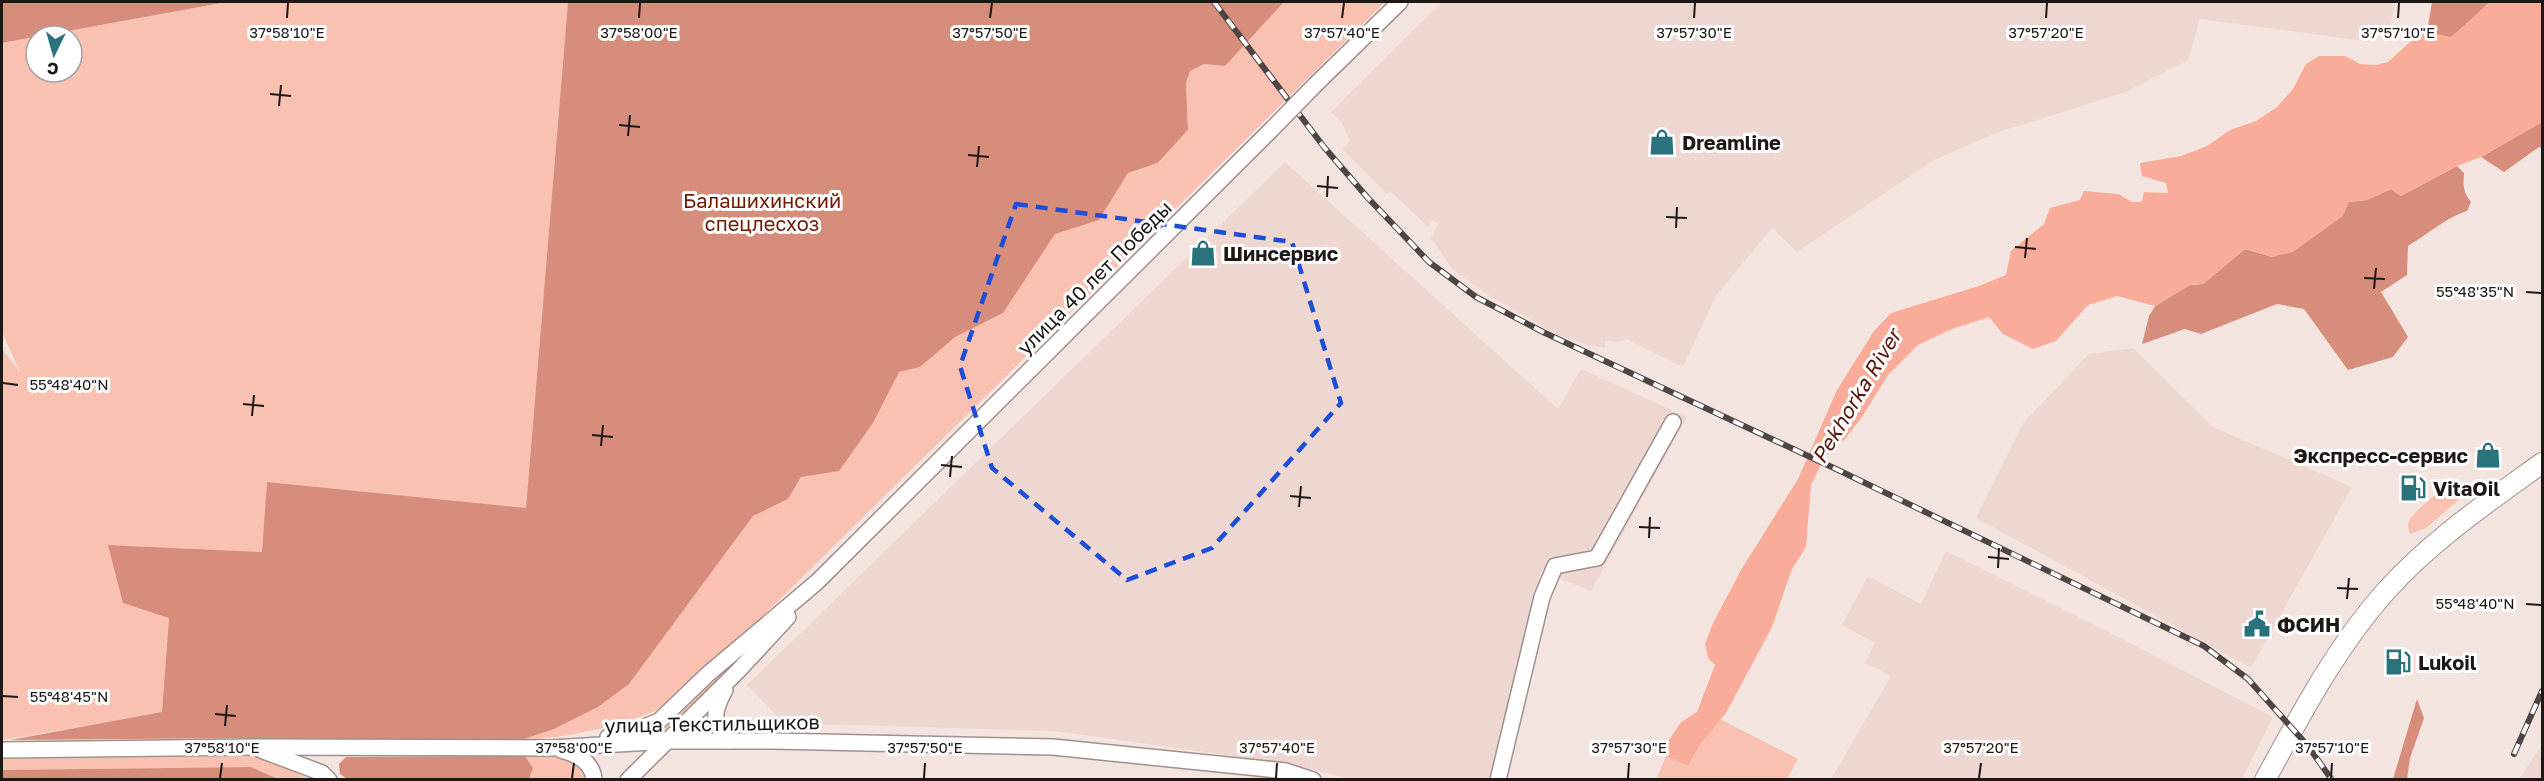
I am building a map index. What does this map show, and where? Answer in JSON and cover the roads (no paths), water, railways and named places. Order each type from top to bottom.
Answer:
[{"type":"main road","points":[[2265,780],[2331,662],[2387,590],[2444,536],[2542,463]]},
{"type":"street","name":"улица 40 лет Победы","points":[[628,780],[739,670],[817,582],[1400,2]]},
{"type":"street","points":[[1498,780],[1542,597],[1555,566],[1597,558],[1672,422]]},
{"type":"street","name":"улица 40 лет Победы","points":[[552,748],[634,731],[659,721],[708,674],[817,582]]},
{"type":"street","points":[[729,741],[717,725],[716,708],[739,670]]},
{"type":"street","name":"улица Текстильщиков","points":[[2,750],[253,747],[552,748],[669,741],[1053,747],[1287,771],[1313,780]]},
{"type":"street","points":[[253,747],[326,776]]},
{"type":"street","points":[[326,776],[320,766],[323,753],[340,747]]},
{"type":"street","points":[[552,748],[580,757],[588,764],[594,780]]},
{"type":"water","name":"Pekhorka River","points":[[2490,2],[2542,2],[2542,122],[2481,157],[2457,166],[2401,196],[2390,189],[2367,200],[2349,202],[2343,216],[2293,252],[2272,257],[2245,249],[2203,284],[2190,285],[2155,306],[2117,296],[2088,305],[2056,341],[2033,349],[2003,334],[1989,317],[1952,329],[1918,345],[1888,375],[1862,417],[1845,439],[1824,458],[1811,485],[1806,547],[1792,569],[1772,627],[1726,713],[1701,743],[1688,766],[1666,756],[1669,740],[1681,722],[1697,712],[1715,665],[1708,658],[1705,644],[1713,623],[1741,570],[1798,479],[1837,390],[1874,331],[1891,313],[1979,286],[2006,275],[2011,251],[2044,224],[2050,208],[2080,200],[2084,191],[2118,194],[2132,202],[2142,202],[2144,192],[2168,193],[2166,183],[2142,176],[2140,163],[2181,156],[2207,146],[2230,130],[2256,121],[2277,107],[2293,89],[2306,64],[2319,56],[2345,56],[2360,64],[2376,65],[2388,62],[2410,42],[2427,32],[2451,37]]},
{"type":"railway","points":[[1214,2],[1324,147],[1367,197],[1429,262],[1476,297],[1545,333],[1836,469],[2204,646],[2248,679],[2308,746],[2332,780]]},
{"type":"railway","points":[[2514,754],[2542,691]]},
{"type":"place","name":"Dreamline","points":[[1662,142]]},
{"type":"place","name":"Шинсервис","points":[[1203,253]]},
{"type":"place","name":"Экспресс-сервис","points":[[2488,455]]},
{"type":"place","name":"VitaOil","points":[[2413,488]]},
{"type":"place","name":"ФСИН","points":[[2257,624]]},
{"type":"place","name":"Lukoil","points":[[2398,662]]},
{"type":"park label","name":"Балашихинский спецлесхоз","points":[[762,212]]}]
